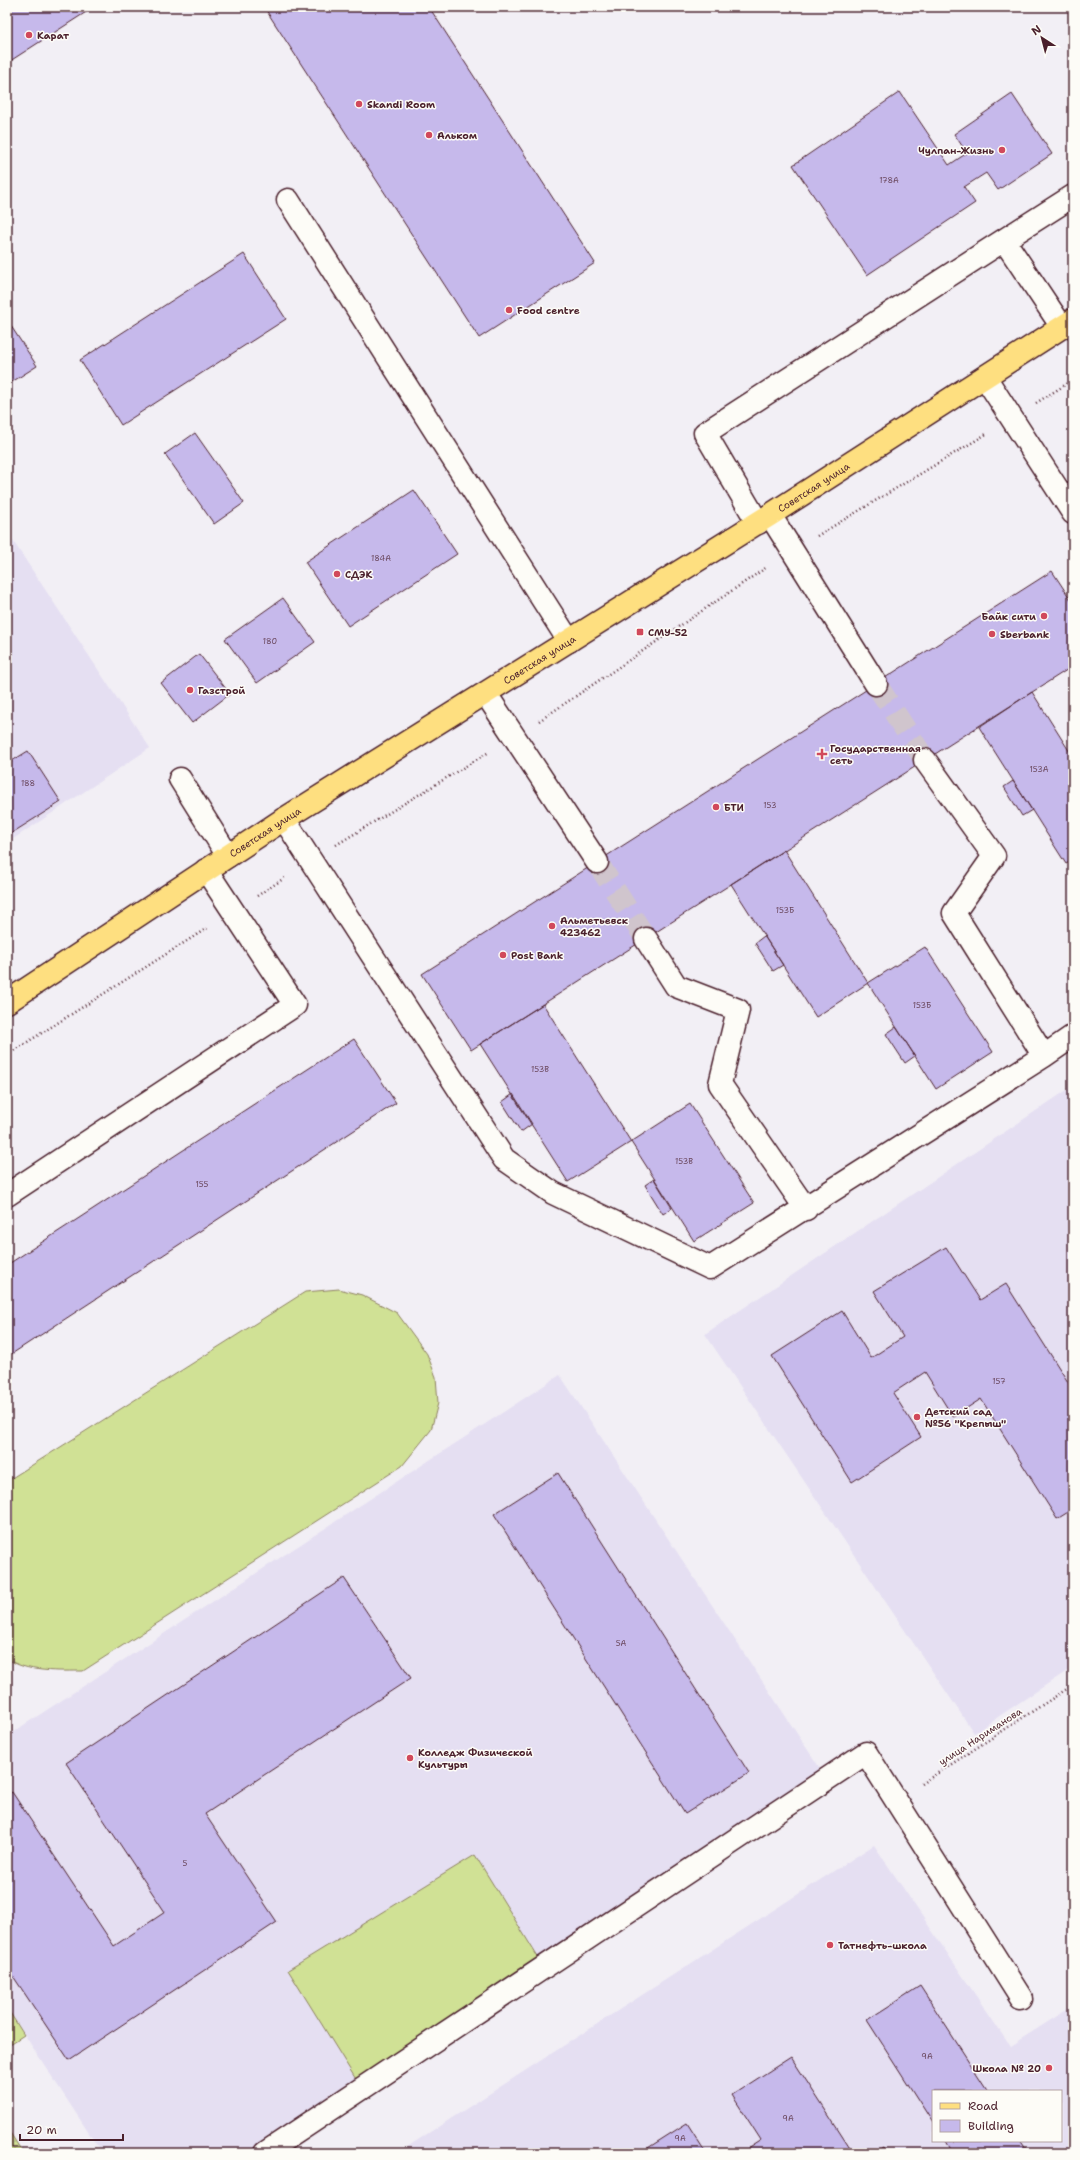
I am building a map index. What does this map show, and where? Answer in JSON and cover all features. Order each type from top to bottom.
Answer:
[{"type":"main road","name":"Советская улица","points":[[7,1002],[284,819],[764,519],[1067,324]]},
{"type":"lane","points":[[876,684],[792,551],[764,519],[705,434],[1073,196]]},
{"type":"lane","points":[[288,200],[569,641]]},
{"type":"lane","points":[[1004,240],[1067,324]]},
{"type":"lane","points":[[985,376],[1072,509]]},
{"type":"lane","points":[[486,694],[597,862]]},
{"type":"lane","points":[[925,760],[994,856],[954,914],[1044,1056]]},
{"type":"lane","points":[[180,778],[228,856]]},
{"type":"lane","points":[[284,819],[504,1159],[553,1193],[710,1268],[1044,1056],[1073,1036]]},
{"type":"lane","points":[[7,1195],[295,1005],[206,870]]},
{"type":"lane","points":[[646,938],[676,986],[738,1010],[720,1084],[806,1208]]},
{"type":"lane","points":[[265,2153],[866,1753],[1021,1998]]},
{"type":"path","points":[[7,1055],[233,912],[310,861],[514,737],[792,551],[1012,419],[1073,380]]},
{"type":"path","name":"улица Нариманова","points":[[895,1800],[1073,1685]]},
{"type":"shaded area","points":[[7,532],[150,748],[7,843]]},
{"type":"shaded area","name":"Детский сад №56 \"Крепыш\"","points":[[1073,1086],[1073,1667],[974,1733],[705,1334]]},
{"type":"shaded area","name":"Колледж Физической Культуры","points":[[560,1375],[827,1779],[265,2153],[102,2153],[7,2008],[7,1736]]},
{"type":"shaded area","name":"Татнефть-школа","points":[[874,1845],[1010,2046],[1073,2006],[1073,2153],[411,2153],[407,2147]]},
{"type":"green space","points":[[339,1289],[362,1295],[397,1313],[427,1354],[436,1377],[438,1403],[431,1430],[402,1466],[83,1671],[33,1669],[14,1663],[7,1658],[7,1481],[305,1292]]},
{"type":"green space","points":[[475,1855],[544,1967],[362,2089],[288,1970]]},
{"type":"green space","points":[[7,2008],[24,2035],[7,2046]]},
{"type":"green space","points":[[7,2128],[23,2153],[7,2153]]},
{"type":"building","name":"Карат","points":[[7,7],[94,7],[7,63]]},
{"type":"building","name":"Альком","points":[[264,7],[429,7],[595,263],[479,338]]},
{"type":"building","points":[[900,92],[949,165],[967,153],[954,134],[1012,94],[1052,154],[998,190],[986,173],[964,187],[975,203],[867,275],[793,165]]},
{"type":"building","points":[[244,254],[286,319],[121,425],[80,360]]},
{"type":"building","points":[[7,320],[37,366],[7,385]]},
{"type":"building","points":[[195,433],[244,503],[214,524],[165,454]]},
{"type":"building","points":[[414,490],[457,554],[348,626],[305,562]]},
{"type":"building","points":[[1052,571],[1073,603],[1073,666],[471,1050],[422,974]]},
{"type":"building","points":[[283,598],[315,642],[257,683],[225,639]]},
{"type":"building","points":[[199,654],[230,694],[192,723],[161,683]]},
{"type":"building","points":[[1032,692],[1073,757],[1073,860],[1066,864],[979,727]]},
{"type":"building","points":[[28,751],[61,802],[7,836],[7,764]]},
{"type":"building","points":[[1013,781],[1032,810],[1022,816],[1004,787]]},
{"type":"building","points":[[784,850],[868,983],[816,1017],[731,884]]},
{"type":"building","points":[[764,936],[783,965],[773,971],[755,943]]},
{"type":"building","points":[[925,947],[993,1052],[936,1089],[868,983]]},
{"type":"building","points":[[543,1004],[631,1142],[568,1182],[480,1044]]},
{"type":"building","points":[[896,1027],[915,1056],[905,1063],[886,1034]]},
{"type":"building","points":[[354,1039],[396,1103],[7,1357],[7,1265]]},
{"type":"building","points":[[513,1094],[532,1124],[521,1132],[502,1102]]},
{"type":"building","points":[[690,1104],[754,1203],[694,1241],[631,1142]]},
{"type":"building","points":[[654,1179],[672,1208],[663,1214],[645,1185]]},
{"type":"building","points":[[946,1247],[980,1300],[1006,1284],[1073,1390],[1073,1509],[1057,1519],[981,1399],[953,1417],[925,1372],[893,1393],[921,1437],[852,1482],[772,1356],[842,1311],[871,1358],[903,1337],[874,1291]]},
{"type":"building","points":[[558,1473],[749,1773],[685,1814],[494,1514]]},
{"type":"building","points":[[344,1578],[411,1678],[205,1814],[277,1922],[69,2060],[7,1967],[7,1795],[12,1792],[114,1946],[165,1912],[66,1763]]},
{"type":"building","points":[[920,1986],[987,2090],[932,2090],[932,2121],[867,2020]]},
{"type":"building","points":[[791,2057],[853,2153],[741,2153],[761,2140],[732,2095]]},
{"type":"building","points":[[687,2123],[706,2153],[640,2153]]},
{"type":"building","points":[[946,2142],[1021,2142],[1028,2153],[952,2153]]},
{"type":"building","points":[[882,2147],[886,2153],[872,2153]]},
{"type":"tunnel","points":[[876,684],[925,760]]},
{"type":"tunnel","points":[[597,862],[646,939]]},
{"type":"place","name":"Карат","points":[[29,35]]},
{"type":"place","name":"Skandi Room","points":[[359,104]]},
{"type":"place","name":"Альком","points":[[429,135]]},
{"type":"place","name":"Чулпан-Жизнь","points":[[1002,150]]},
{"type":"place","name":"Food centre","points":[[509,310]]},
{"type":"place","name":"СДЭК","points":[[337,574]]},
{"type":"place","name":"Байк сити","points":[[1044,616]]},
{"type":"place","name":"СМУ-52","points":[[640,632]]},
{"type":"place","name":"Sberbank","points":[[992,634]]},
{"type":"place","name":"Газстрой","points":[[190,690]]},
{"type":"place","name":"Государственная сеть","points":[[822,754]]},
{"type":"place","name":"БТИ","points":[[716,807]]},
{"type":"place","name":"Альметьевск 423462","points":[[552,926]]},
{"type":"place","name":"Post Bank","points":[[503,955]]},
{"type":"place","name":"Детский сад №56 \"Крепыш\"","points":[[917,1417]]},
{"type":"place","name":"Колледж Физической Культуры","points":[[410,1758]]},
{"type":"place","name":"Татнефть-школа","points":[[830,1945]]},
{"type":"place","name":"Школа № 20","points":[[1049,2068]]}]
